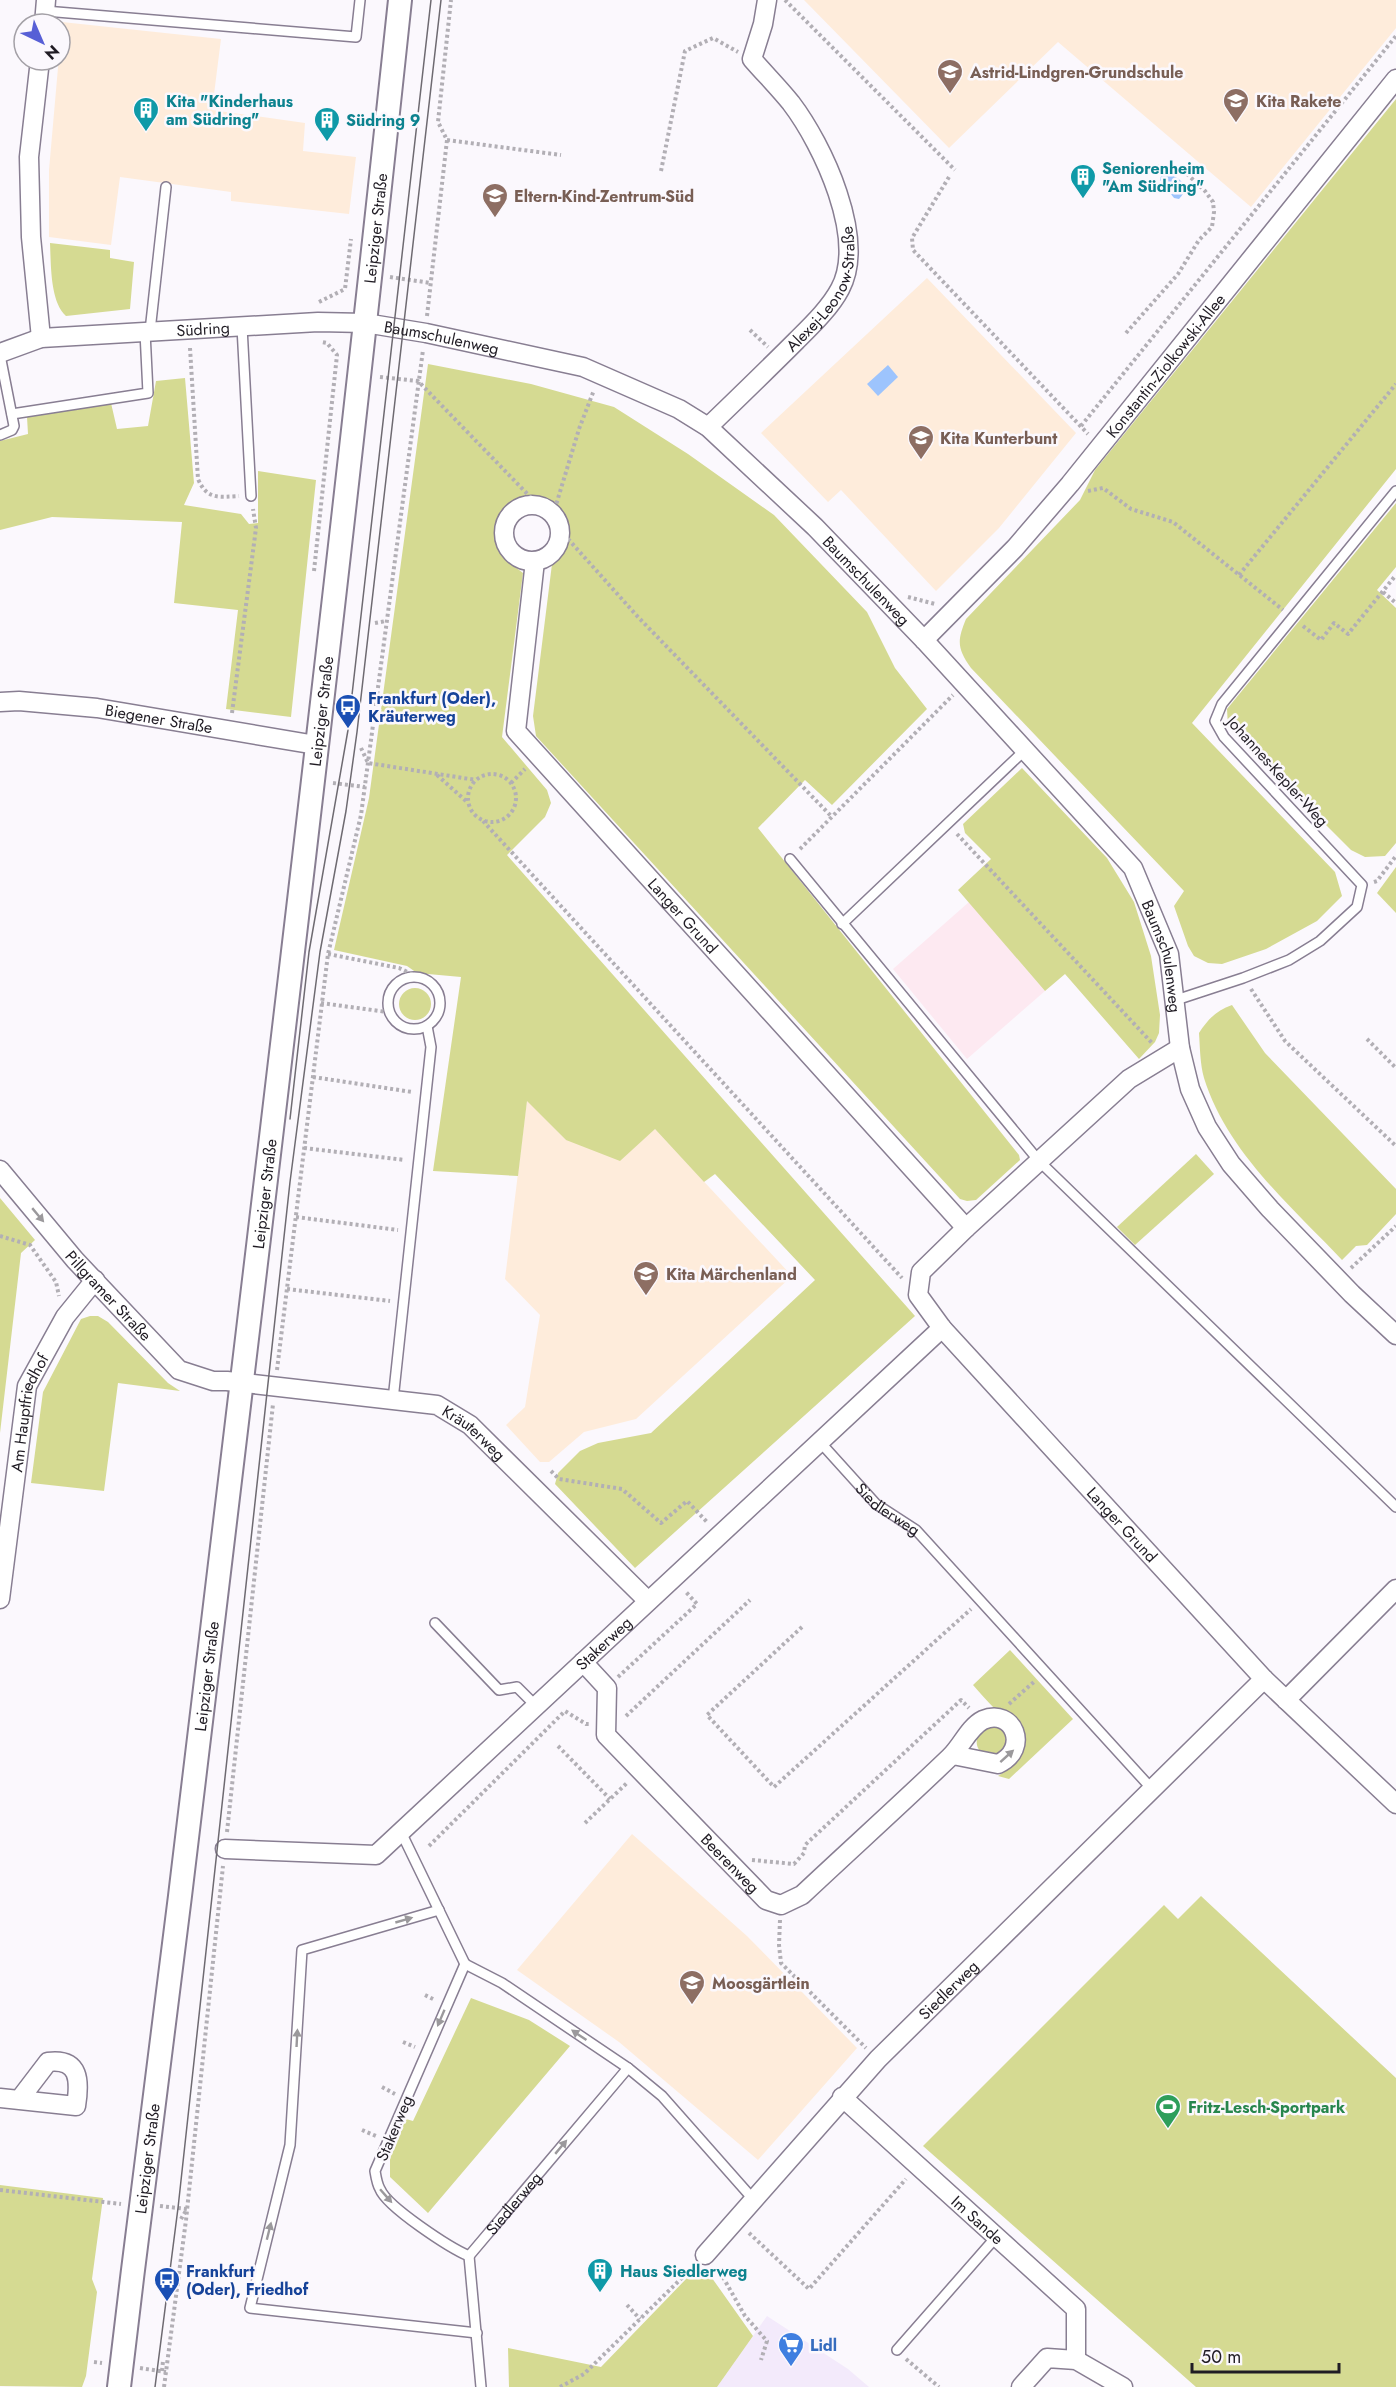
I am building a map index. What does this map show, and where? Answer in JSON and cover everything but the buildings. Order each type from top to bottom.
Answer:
[{"type":"street","name":"Leipziger Straße","points":[[119,2387],[316,745],[400,0]]},
{"type":"street","points":[[752,59],[763,24],[767,0]]},
{"type":"street","name":"Alexej-Leonow-Straße","points":[[708,427],[814,322],[840,290],[849,265],[848,234],[841,203],[815,143],[791,104],[752,59]]},
{"type":"street","points":[[39,72],[29,157],[31,237],[41,338]]},
{"type":"street","name":"Konstantin-Ziolkowski-Allee","points":[[924,640],[1015,548],[1070,484],[1396,80]]},
{"type":"street","name":"Südring","points":[[0,354],[41,338],[318,322],[365,323]]},
{"type":"street","name":"Baumschulenweg","points":[[365,323],[426,333],[565,362],[600,374],[679,409],[708,427],[815,526],[965,684],[1133,868],[1169,954],[1173,1001],[1173,1053],[1207,1127],[1231,1164],[1270,1209],[1396,1335]]},
{"type":"street","points":[[520,508],[551,517],[556,547],[543,559],[535,561],[517,556],[506,541],[507,522],[520,508]]},
{"type":"street","name":"Langer Grund","points":[[535,561],[516,731],[966,1228]]},
{"type":"street","name":"Biegener Straße","points":[[0,702],[19,701],[97,708],[316,745]]},
{"type":"street","points":[[918,1295],[921,1272],[966,1228],[1128,1079],[1173,1053]]},
{"type":"street","name":"Pillgramer Straße","points":[[0,1170],[75,1260],[179,1370],[213,1381],[240,1384]]},
{"type":"street","name":"Am Hauptfriedhof","points":[[0,1599],[27,1386],[65,1317],[95,1280]]},
{"type":"street","name":"Langer Grund","points":[[918,1295],[942,1328],[1264,1679],[1396,1804]]},
{"type":"street","name":"Stakerweg","points":[[225,1849],[376,1855],[942,1328]]},
{"type":"street","name":"Kräuterweg","points":[[240,1384],[437,1406],[470,1425],[648,1601]]},
{"type":"street","points":[[1286,1700],[1396,1590]]},
{"type":"street","points":[[583,1662],[607,1688],[606,1729]]},
{"type":"street","name":"Siedlerweg","points":[[705,2255],[842,2097],[878,2059],[1264,1679]]},
{"type":"street","points":[[781,1905],[802,1895],[953,1755],[979,1723],[995,1718],[1008,1723],[1015,1732],[1016,1744],[1010,1757],[998,1764],[953,1755]]},
{"type":"street","name":"Beerenweg","points":[[606,1729],[640,1770],[766,1900],[781,1905]]},
{"type":"street","name":"Im Sande","points":[[842,2097],[1076,2309],[1077,2360]]},
{"type":"street","points":[[0,2098],[19,2100]]},
{"type":"street","points":[[1021,2387],[1047,2358],[1077,2360],[1124,2387]]},
{"type":"lane","points":[[72,14],[356,37],[360,0]]},
{"type":"lane","points":[[12,414],[148,393],[148,332],[166,187]]},
{"type":"lane","points":[[242,327],[251,496]]},
{"type":"lane","points":[[0,354],[14,426],[12,430],[0,435]]},
{"type":"lane","name":"Johannes-Kepler-Weg","points":[[1362,885],[1224,737],[1215,721],[1222,704],[1396,491]]},
{"type":"lane","points":[[842,924],[1025,750]]},
{"type":"lane","points":[[790,859],[1039,1161],[1396,1507]]},
{"type":"lane","points":[[1173,1001],[1244,978],[1289,960],[1320,941],[1357,908],[1362,885]]},
{"type":"lane","points":[[418,977],[432,984],[440,998],[438,1014],[428,1026],[420,1029],[403,1028],[387,1012],[387,1000],[395,985],[401,980],[418,977]]},
{"type":"lane","points":[[393,1400],[430,1047],[428,1026]]},
{"type":"lane","name":"Siedlerweg","points":[[820,1442],[876,1503],[916,1530],[1152,1789]]},
{"type":"lane","points":[[435,1623],[499,1690],[517,1687],[536,1707]]},
{"type":"lane","points":[[401,1832],[465,1964],[502,1983],[628,2068],[662,2096],[753,2199]]},
{"type":"lane","points":[[439,1910],[302,1950],[290,2145],[250,2308],[477,2333]]},
{"type":"lane","name":"Stakerweg","points":[[465,1964],[375,2171],[380,2191],[400,2211],[457,2251],[469,2256]]},
{"type":"lane","name":"Siedlerweg","points":[[469,2256],[628,2068]]},
{"type":"lane","points":[[897,2350],[997,2236]]},
{"type":"lane","points":[[469,2256],[480,2387]]},
{"type":"path","points":[[164,2387],[187,2209],[275,1387],[327,954],[361,815],[426,333],[447,140],[438,122],[452,0]]},
{"type":"path","points":[[785,0],[956,170]]},
{"type":"path","points":[[1081,426],[1396,36]]},
{"type":"path","points":[[661,171],[685,51],[713,38],[752,59]]},
{"type":"path","points":[[447,140],[561,155]]},
{"type":"path","points":[[1126,333],[1178,274],[1199,240],[1212,227],[1214,212],[1213,202],[1185,172],[1158,166],[1136,174]]},
{"type":"path","points":[[948,177],[912,238],[913,250],[1090,436],[1084,444]]},
{"type":"path","points":[[314,572],[337,355],[327,343],[321,341],[318,303],[345,289],[351,236]]},
{"type":"path","points":[[189,344],[198,479],[202,488],[214,497],[251,496],[256,528],[232,714]]},
{"type":"path","points":[[551,517],[579,429],[600,374]]},
{"type":"path","points":[[418,381],[551,517],[639,617],[832,817]]},
{"type":"path","points":[[1239,575],[1396,384]]},
{"type":"path","points":[[1070,484],[1079,492],[1103,488],[1131,509],[1173,522],[1321,640],[1334,623],[1348,634],[1396,575]]},
{"type":"path","points":[[1383,591],[1396,603]]},
{"type":"path","points":[[903,596],[937,604]]},
{"type":"path","points":[[375,623],[386,621]]},
{"type":"path","points":[[790,859],[965,684]]},
{"type":"path","points":[[360,748],[368,763]]},
{"type":"path","points":[[368,763],[476,780],[490,774],[498,774],[506,778],[515,790],[515,806],[512,813],[499,822],[483,821]]},
{"type":"path","points":[[435,773],[468,803]]},
{"type":"path","points":[[476,780],[468,794],[471,810],[918,1295]]},
{"type":"path","points":[[948,823],[1173,1053]]},
{"type":"path","points":[[1362,885],[1377,881],[1396,856]]},
{"type":"path","points":[[327,954],[399,968],[418,977]]},
{"type":"path","points":[[1244,978],[1285,1041],[1396,1146]]},
{"type":"path","points":[[321,1004],[387,1012]]},
{"type":"path","points":[[1367,1039],[1396,1068]]},
{"type":"path","points":[[313,1077],[425,1094]]},
{"type":"path","points":[[304,1148],[418,1162]]},
{"type":"path","points":[[296,1217],[410,1231]]},
{"type":"path","points":[[1339,1280],[1396,1226]]},
{"type":"path","points":[[0,1236],[30,1245],[56,1282]]},
{"type":"path","points":[[287,1289],[403,1302]]},
{"type":"path","points":[[551,1471],[559,1479],[622,1489],[661,1523],[687,1501],[719,1536]]},
{"type":"path","points":[[429,1846],[566,1711],[586,1724],[606,1729],[750,1600]]},
{"type":"path","points":[[802,1627],[706,1715],[774,1787],[980,1600]]},
{"type":"path","points":[[607,1688],[697,1604]]},
{"type":"path","points":[[995,1718],[1045,1672]]},
{"type":"path","points":[[745,1860],[794,1864],[804,1853],[806,1845],[961,1700]]},
{"type":"path","points":[[558,1746],[610,1799]]},
{"type":"path","points":[[585,1823],[640,1770]]},
{"type":"path","points":[[781,1905],[779,1945],[781,1963],[878,2059]]},
{"type":"path","points":[[735,2220],[809,2289],[918,2165]]},
{"type":"path","points":[[0,2190],[140,2207]]},
{"type":"path","points":[[162,2196],[160,2206],[187,2209]]},
{"type":"path","points":[[181,2219],[187,2209]]},
{"type":"path","points":[[560,2387],[584,2374],[705,2255],[724,2279],[745,2316],[767,2341],[761,2360]]},
{"type":"path","points":[[627,2306],[640,2319]]},
{"type":"path","points":[[897,2350],[939,2387]]},
{"type":"path","points":[[162,2371],[163,2361]]},
{"type":"shaded area","name":"Kita Rakete","points":[[804,0],[1396,0],[1396,28],[1251,207],[1058,42],[949,148]]},
{"type":"shaded area","points":[[72,23],[221,39],[212,110],[305,123],[303,151],[356,157],[349,214],[231,201],[231,192],[120,177],[111,245],[49,237],[49,170],[58,72],[72,72]]},
{"type":"shaded area","name":"Kita Kunterbunt","points":[[927,278],[1076,433],[999,528],[936,591],[841,490],[828,502],[761,433]]},
{"type":"shaded area","points":[[969,902],[1045,991],[967,1059],[893,969]]},
{"type":"shaded area","name":"Kita Märchenland","points":[[527,1100],[566,1140],[655,1129],[792,1276],[636,1419],[584,1432],[549,1462],[540,1462],[506,1425],[525,1407],[540,1315],[505,1279]]},
{"type":"shaded area","name":"Moosgärtlein","points":[[632,1834],[747,1936],[857,2048],[758,2160],[619,2042],[517,1970]]},
{"type":"shaded area","points":[[767,2316],[848,2369],[869,2387],[717,2387]]},
{"type":"green space","points":[[1396,99],[1396,469],[1192,723],[1335,872],[1342,896],[1317,921],[1266,949],[1222,964],[1208,963],[1194,956],[1188,946],[1174,906],[1184,891],[971,668],[961,650],[961,633],[966,619],[1080,500],[1095,470]]},
{"type":"green space","points":[[50,243],[110,250],[110,258],[134,262],[130,309],[66,316],[54,292]]},
{"type":"green space","points":[[428,364],[531,384],[614,407],[688,454],[774,515],[867,612],[895,668],[927,709],[832,805],[805,780],[758,828],[1019,1155],[1020,1160],[976,1200],[960,1199],[536,736],[533,716],[552,564],[563,544],[566,523],[549,504],[535,498],[511,508],[499,525],[501,547],[510,563],[523,573],[502,737],[547,790],[551,803],[545,817],[507,855],[915,1316],[635,1568],[555,1484],[558,1473],[580,1451],[598,1443],[651,1433],[815,1280],[715,1174],[704,1182],[655,1129],[620,1161],[566,1140],[527,1101],[518,1176],[433,1171],[461,977],[417,973],[407,966],[334,950],[369,798]]},
{"type":"green space","points":[[185,378],[194,483],[184,505],[241,514],[249,524],[258,523],[258,471],[316,480],[291,717],[226,709],[238,610],[174,603],[182,522],[52,517],[0,530],[0,441],[28,434],[27,417],[111,403],[117,429],[148,426],[156,381]]},
{"type":"green space","points":[[1396,503],[1396,567],[1377,590],[1396,608],[1396,843],[1385,856],[1365,857],[1351,850],[1228,727],[1227,709]]},
{"type":"green space","points":[[1022,768],[1107,858],[1134,902],[1151,956],[1160,1015],[1159,1033],[1155,1042],[1139,1059],[1065,974],[1045,991],[958,890],[991,859],[965,833],[963,824]]},
{"type":"green space","points":[[1396,867],[1396,913],[1377,893]]},
{"type":"green space","points":[[415,988],[426,993],[431,1004],[426,1015],[415,1020],[404,1015],[399,1004],[404,993]]},
{"type":"green space","points":[[1232,1005],[1265,1053],[1396,1189],[1396,1214],[1367,1245],[1356,1246],[1342,1260],[1262,1176],[1244,1154],[1214,1105],[1204,1078],[1199,1033],[1213,1016]]},
{"type":"green space","points":[[1196,1154],[1214,1174],[1135,1245],[1117,1227]]},
{"type":"green space","points":[[0,1198],[35,1240],[21,1253],[0,1433]]},
{"type":"green space","points":[[98,1316],[108,1322],[168,1383],[180,1391],[118,1383],[104,1491],[31,1483],[43,1392],[81,1319]]},
{"type":"green space","points":[[1010,1650],[1073,1719],[1009,1779],[998,1776],[1018,1759],[1023,1751],[1025,1736],[1022,1728],[1014,1718],[995,1709],[973,1685]]},
{"type":"green space","points":[[1001,1726],[1009,1740],[998,1757],[983,1755],[977,1744],[979,1734],[984,1727]]},
{"type":"green space","name":"Fritz-Lesch-Sportpark","points":[[1201,1896],[1396,2078],[1396,2387],[1196,2387],[923,2146],[1164,1905],[1178,1919]]},
{"type":"green space","points":[[471,1998],[529,2020],[570,2046],[428,2213],[390,2177],[390,2158],[406,2119],[413,2121]]},
{"type":"green space","points":[[0,2185],[103,2198],[92,2279],[97,2292],[86,2376],[82,2387],[0,2386]]},
{"type":"green space","points":[[707,2271],[753,2336],[717,2387],[509,2387],[508,2348],[601,2367],[687,2278]]},
{"type":"water","points":[[1166,173],[1175,177],[1184,186],[1183,194],[1179,199],[1174,198],[1160,180],[1161,176]]},
{"type":"water","points":[[888,365],[898,377],[878,396],[867,384]]},
{"type":"tram line","points":[[290,1119],[309,952],[348,730],[431,0]]},
{"type":"tram line","points":[[155,2387],[178,2208],[290,1182],[320,952],[346,811],[357,732],[441,0]]},
{"type":"place","name":"Astrid-Lindgren-Grundschule","points":[[950,95]]},
{"type":"place","name":"Kita Rakete","points":[[1236,124]]},
{"type":"place","name":"Kita \"Kinderhaus am Südring\"","points":[[146,133]]},
{"type":"place","name":"Südring 9","points":[[327,143]]},
{"type":"place","name":"Seniorenheim \"Am Südring\"","points":[[1083,200]]},
{"type":"place","name":"Eltern-Kind-Zentrum-Süd","points":[[495,219]]},
{"type":"place","name":"Kita Kunterbunt","points":[[921,461]]},
{"type":"place","name":"Frankfurt (Oder), Kräuterweg","points":[[348,730]]},
{"type":"place","name":"Kita Märchenland","points":[[646,1297]]},
{"type":"place","name":"Moosgärtlein","points":[[692,2006]]},
{"type":"place","name":"Fritz-Lesch-Sportpark","points":[[1168,2130]]},
{"type":"place","name":"Haus Siedlerweg","points":[[600,2294]]},
{"type":"place","name":"Frankfurt (Oder), Friedhof","points":[[167,2303]]},
{"type":"place","name":"Lidl","points":[[791,2368]]}]
